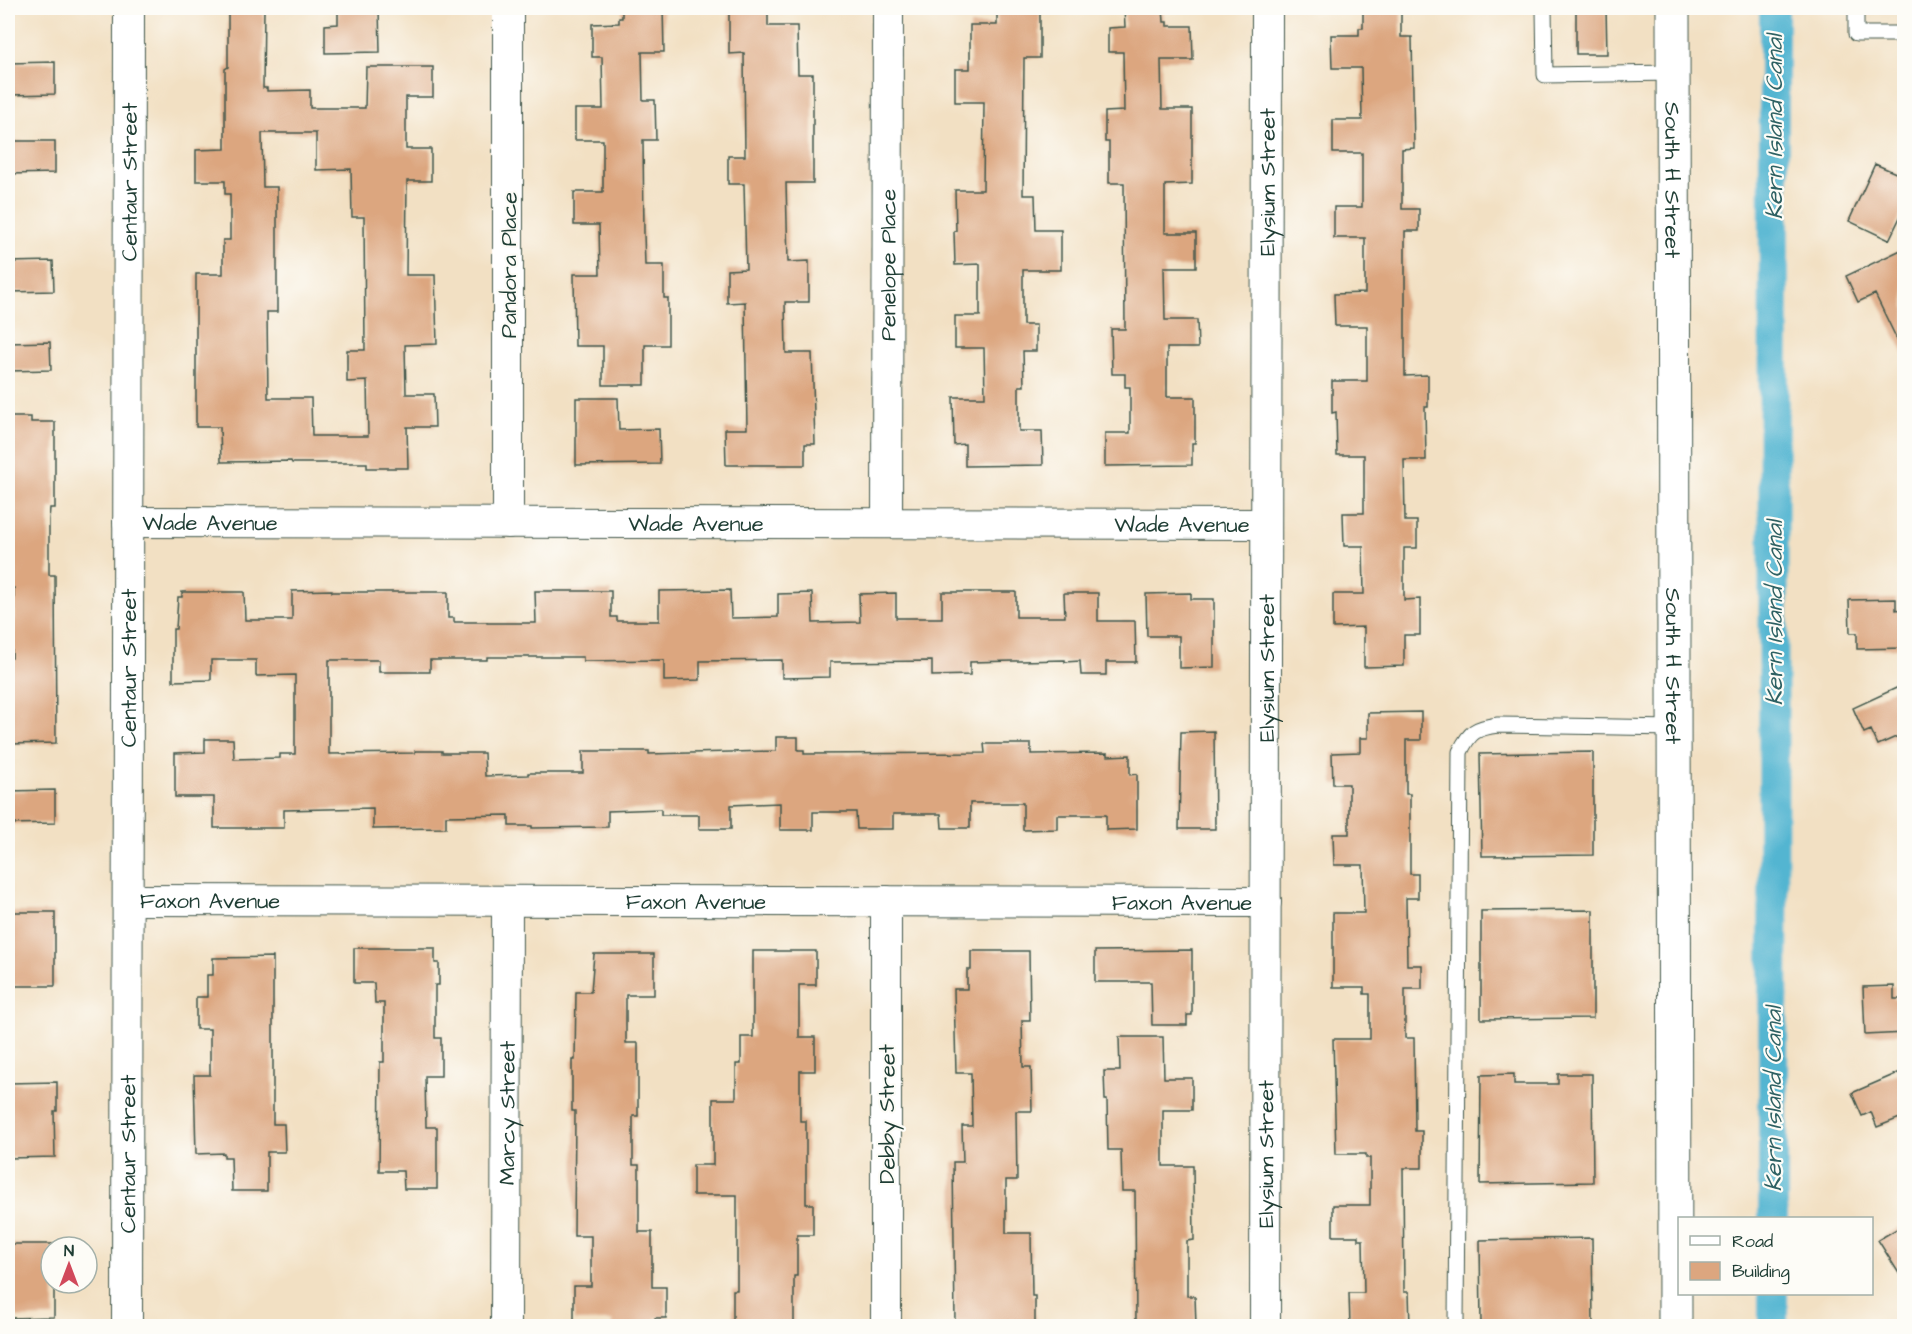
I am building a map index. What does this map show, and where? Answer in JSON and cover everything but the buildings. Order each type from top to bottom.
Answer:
[{"type":"street","name":"Centaur Street","points":[[127,1326],[129,8]]},
{"type":"street","name":"Pandora Place","points":[[508,8],[508,523]]},
{"type":"street","name":"Penelope Place","points":[[887,523],[888,8]]},
{"type":"street","name":"Elysium Street","points":[[1265,1326],[1267,8]]},
{"type":"street","name":"South H Street","points":[[1673,8],[1675,1326]]},
{"type":"street","name":"Wade Avenue","points":[[128,522],[1266,524]]},
{"type":"street","name":"Faxon Avenue","points":[[128,900],[1266,902]]},
{"type":"street","name":"Marcy Street","points":[[507,901],[507,1326]]},
{"type":"street","name":"Debby Street","points":[[886,901],[886,1326]]},
{"type":"lane","points":[[1544,8],[1545,75],[1673,74]]},
{"type":"lane","points":[[1857,8],[1856,34],[1905,34]]},
{"type":"lane","points":[[1456,1326],[1461,752],[1467,738],[1479,728],[1498,725],[1674,728]]},
{"type":"waterway","name":"Kern Island Canal","points":[[1773,1217],[1774,8]]},
{"type":"waterway","name":"Kern Island Canal","points":[[1773,1295],[1773,1326]]}]
